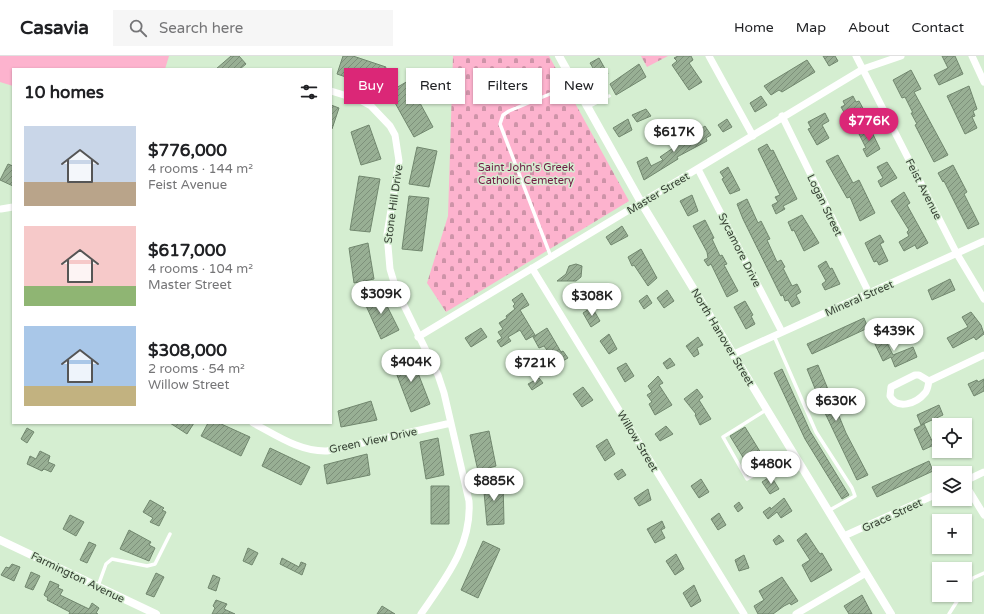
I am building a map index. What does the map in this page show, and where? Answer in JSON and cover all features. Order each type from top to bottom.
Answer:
[{"type":"street","name":"North Hanover Street","points":[[559,56],[566,68]]},
{"type":"street","points":[[709,56],[753,136]]},
{"type":"street","name":"Feist Avenue","points":[[856,56],[957,254],[984,299]]},
{"type":"street","name":"Master Street","points":[[418,337],[551,256],[642,204],[753,136],[782,116],[863,69],[901,56]]},
{"type":"street","points":[[972,56],[984,82]]},
{"type":"street","name":"Stone Hill Drive","points":[[332,91],[360,100],[371,106],[390,126],[395,135],[399,160],[389,216],[387,251],[396,289],[418,337],[438,375],[444,393],[469,501],[470,514],[465,540],[452,569],[421,614]]},
{"type":"street","name":"North Hanover Street","points":[[586,104],[642,204],[891,614]]},
{"type":"street","name":"Logan Street","points":[[782,116],[869,293]]},
{"type":"street","name":"Sycamore Drive","points":[[698,169],[782,332]]},
{"type":"street","points":[[1,209],[12,207]]},
{"type":"street","name":"Mineral Street","points":[[734,354],[984,241]]},
{"type":"street","name":"Willow Street","points":[[532,268],[744,614]]},
{"type":"street","points":[[929,381],[920,375],[915,375],[895,384],[891,387],[890,396],[892,401],[902,406],[924,394],[929,381],[984,355]]},
{"type":"street","name":"Green View Drive","points":[[267,426],[299,447],[317,451],[327,451],[451,423]]},
{"type":"street","points":[[972,479],[984,472]]},
{"type":"street","points":[[972,495],[984,515]]},
{"type":"street","name":"Grace Street","points":[[844,536],[932,496]]},
{"type":"street","name":"Farmington Avenue","points":[[0,540],[156,614]]},
{"type":"street","points":[[796,614],[866,574]]},
{"type":"lane","points":[[550,94],[509,111],[503,115],[500,124],[551,256]]},
{"type":"lane","points":[[588,108],[609,96]]},
{"type":"lane","points":[[774,336],[816,432],[852,488],[855,496],[828,511]]},
{"type":"lane","points":[[767,410],[723,437],[747,478],[792,452]]},
{"type":"lane","points":[[98,587],[106,564],[112,559],[147,566],[155,564],[170,534]]},
{"type":"lane","points":[[972,579],[984,573]]},
{"type":"lane","points":[[949,614],[957,602]]},
{"type":"green space","points":[[0,56],[169,56],[165,68],[12,68],[12,86],[0,82]]},
{"type":"green space","name":"Saint John's Greek Catholic Cemetery","points":[[453,56],[549,56],[556,68],[550,68],[550,104],[575,104],[629,201],[446,312],[427,283],[448,216],[452,104],[465,104],[465,68],[453,68]]},
{"type":"green space","points":[[641,56],[668,56],[647,67]]},
{"type":"building","points":[[231,56],[239,56],[246,64],[241,68],[217,68]]},
{"type":"building","points":[[343,56],[353,56],[386,67],[344,68],[344,76],[337,74]]},
{"type":"building","points":[[678,56],[691,56],[693,60],[689,63],[702,82],[689,90],[672,65],[677,61],[674,58]]},
{"type":"building","points":[[823,56],[835,56],[838,61],[829,66]]},
{"type":"building","points":[[942,56],[955,56],[963,74],[939,85],[934,75],[948,68]]},
{"type":"building","points":[[599,58],[605,68],[593,68],[590,63]]},
{"type":"building","points":[[807,60],[815,72],[782,92],[779,90],[771,95],[764,86]]},
{"type":"building","points":[[639,64],[646,77],[616,95],[610,84]]},
{"type":"building","points":[[911,70],[921,89],[914,92],[948,155],[934,162],[915,125],[917,124],[905,97],[902,98],[893,80]]},
{"type":"building","points":[[406,82],[406,104],[420,104],[433,127],[414,137],[396,104],[398,104],[398,87]]},
{"type":"building","points":[[969,86],[977,109],[973,111],[975,116],[972,117],[977,128],[965,134],[947,96]]},
{"type":"building","points":[[761,96],[767,105],[755,112],[750,103]]},
{"type":"building","points":[[853,96],[856,102],[859,101],[865,112],[849,121],[841,107],[845,105],[843,101]]},
{"type":"building","points":[[332,105],[339,108],[332,129]]},
{"type":"building","points":[[646,109],[651,116],[637,122],[632,115]]},
{"type":"building","points":[[825,113],[829,121],[822,125],[829,138],[817,145],[808,129],[811,128],[808,122]]},
{"type":"building","points":[[628,119],[632,130],[619,137],[613,128]]},
{"type":"building","points":[[727,119],[732,127],[723,132],[718,125]]},
{"type":"building","points":[[369,125],[381,159],[361,165],[351,132]]},
{"type":"building","points":[[705,126],[711,135],[706,138],[707,141],[677,157],[678,159],[644,180],[637,162],[647,157],[651,166],[663,160],[660,157]]},
{"type":"building","points":[[870,128],[880,149],[867,157],[863,149],[866,148],[859,134]]},
{"type":"building","points":[[767,144],[771,151],[773,150],[797,199],[783,206],[785,209],[776,214],[772,205],[778,202],[775,197],[780,195],[758,149]]},
{"type":"building","points":[[417,147],[437,151],[429,187],[409,184]]},
{"type":"building","points":[[838,155],[853,183],[859,180],[875,213],[860,221],[850,197],[847,198],[826,161]]},
{"type":"building","points":[[887,162],[897,178],[881,187],[878,181],[883,178],[877,167]]},
{"type":"building","points":[[8,164],[12,166],[12,186],[0,180]]},
{"type":"building","points":[[953,165],[967,192],[964,194],[979,224],[968,229],[944,181],[943,182],[938,173]]},
{"type":"building","points":[[728,167],[740,190],[730,194],[720,172]]},
{"type":"building","points":[[359,176],[380,179],[370,232],[350,230]]},
{"type":"building","points":[[904,192],[910,203],[907,205],[928,243],[917,249],[915,245],[904,251],[899,242],[909,236],[907,232],[909,230],[891,201]]},
{"type":"building","points":[[692,195],[698,211],[688,216],[680,201]]},
{"type":"building","points":[[409,196],[429,198],[422,251],[402,249]]},
{"type":"building","points":[[747,199],[758,223],[761,221],[770,239],[767,240],[777,262],[781,260],[785,267],[783,268],[792,286],[797,284],[801,292],[796,295],[800,303],[792,307],[788,300],[785,301],[783,295],[781,296],[743,219],[737,204]]},
{"type":"building","points":[[802,215],[819,243],[804,251],[794,230],[792,231],[788,222]]},
{"type":"building","points":[[705,220],[714,238],[712,239],[720,256],[722,255],[727,264],[724,265],[738,291],[727,297],[711,264],[708,266],[704,260],[708,258],[707,252],[693,226]]},
{"type":"building","points":[[622,226],[628,236],[611,245],[606,237]]},
{"type":"building","points":[[880,235],[884,242],[880,244],[888,261],[879,265],[877,261],[874,262],[865,243]]},
{"type":"building","points":[[368,243],[374,279],[354,283],[349,248]]},
{"type":"building","points":[[641,249],[657,278],[648,286],[634,265],[632,266],[628,257]]},
{"type":"building","points":[[826,261],[830,269],[832,268],[840,284],[825,290],[822,284],[826,281],[818,266]]},
{"type":"building","points":[[576,264],[582,266],[581,277],[576,281],[557,281],[566,274],[569,266]]},
{"type":"building","points":[[950,279],[955,290],[932,300],[928,290]]},
{"type":"building","points":[[379,290],[399,330],[381,339],[363,299]]},
{"type":"building","points":[[667,290],[674,301],[664,308],[657,298]]},
{"type":"building","points":[[522,293],[529,305],[520,310],[535,335],[526,340],[520,330],[508,337],[511,341],[501,347],[497,341],[502,338],[498,332],[503,329],[499,323],[507,318],[506,316],[515,309],[513,306],[515,304],[512,300]]},
{"type":"building","points":[[647,295],[652,303],[644,309],[639,301]]},
{"type":"building","points":[[745,301],[753,315],[751,316],[755,324],[746,329],[734,307]]},
{"type":"building","points":[[592,307],[600,321],[591,327],[583,313]]},
{"type":"building","points":[[971,312],[981,325],[984,334],[976,340],[974,337],[953,348],[947,338],[968,327],[962,317]]},
{"type":"building","points":[[864,318],[868,328],[812,354],[807,344]]},
{"type":"building","points":[[481,328],[487,337],[471,347],[465,338]]},
{"type":"building","points":[[547,328],[561,352],[563,351],[568,358],[554,366],[550,359],[552,357],[544,346],[539,348],[533,337]]},
{"type":"building","points":[[609,334],[617,349],[609,354],[600,341]]},
{"type":"building","points":[[883,335],[893,355],[913,347],[917,357],[895,367],[891,357],[883,361],[873,340]]},
{"type":"building","points":[[698,337],[703,345],[697,348],[699,354],[694,357],[686,346]]},
{"type":"building","points":[[411,355],[430,404],[411,412],[392,362]]},
{"type":"building","points":[[670,358],[675,365],[667,369],[663,363]]},
{"type":"building","points":[[626,363],[634,376],[625,382],[617,368]]},
{"type":"building","points":[[818,365],[846,433],[868,475],[857,480],[825,413],[807,369]]},
{"type":"building","points":[[782,369],[810,431],[849,495],[842,499],[805,439],[774,373]]},
{"type":"building","points":[[658,376],[663,383],[659,385],[672,405],[655,415],[649,404],[652,402],[647,395],[652,392],[648,386]]},
{"type":"building","points":[[539,378],[543,383],[532,390],[528,384]]},
{"type":"building","points":[[984,379],[984,391],[974,396],[968,384]]},
{"type":"building","points":[[583,387],[593,400],[582,407],[573,394]]},
{"type":"building","points":[[697,389],[703,397],[699,400],[711,419],[700,425],[695,415],[696,414],[684,399]]},
{"type":"building","points":[[371,401],[377,420],[341,427],[338,411]]},
{"type":"building","points":[[939,405],[943,415],[932,418],[932,420],[921,425],[917,415]]},
{"type":"building","points":[[172,424],[193,424],[187,434]]},
{"type":"building","points":[[207,424],[221,424],[250,437],[241,456],[201,436]]},
{"type":"building","points":[[924,424],[932,441],[932,446],[923,450],[914,429]]},
{"type":"building","points":[[666,426],[673,434],[660,441],[655,434]]},
{"type":"building","points":[[745,427],[767,463],[752,472],[730,436]]},
{"type":"building","points":[[27,428],[34,432],[27,443],[21,439]]},
{"type":"building","points":[[489,431],[496,466],[478,471],[470,435]]},
{"type":"building","points":[[438,438],[444,475],[426,479],[420,442]]},
{"type":"building","points":[[607,439],[615,454],[605,461],[596,446]]},
{"type":"building","points":[[270,448],[310,467],[301,485],[262,466]]},
{"type":"building","points":[[40,451],[50,456],[48,462],[55,465],[51,472],[44,469],[42,471],[27,464],[30,456],[36,459]]},
{"type":"building","points":[[367,454],[370,475],[327,484],[324,465]]},
{"type":"building","points":[[929,461],[932,468],[932,471],[877,497],[872,487]]},
{"type":"building","points":[[622,469],[626,475],[618,480],[614,474]]},
{"type":"building","points":[[771,476],[779,489],[770,494],[762,482]]},
{"type":"building","points":[[701,479],[709,492],[699,498],[691,486]]},
{"type":"building","points":[[503,480],[504,524],[487,525],[483,481]]},
{"type":"building","points":[[431,486],[449,486],[449,524],[431,524]]},
{"type":"building","points":[[648,489],[651,500],[639,506],[634,498]]},
{"type":"building","points":[[784,498],[792,511],[781,518],[777,512],[768,519],[763,512],[770,507],[771,509]]},
{"type":"building","points":[[150,500],[164,508],[162,510],[166,512],[159,526],[150,522],[153,518],[143,512]]},
{"type":"building","points":[[739,502],[743,508],[738,512],[734,506]]},
{"type":"building","points":[[719,513],[726,525],[718,530],[711,519]]},
{"type":"building","points":[[70,515],[84,522],[76,536],[63,529]]},
{"type":"building","points":[[662,521],[665,528],[661,530],[665,538],[655,543],[647,529]]},
{"type":"building","points":[[129,530],[151,542],[149,545],[155,548],[149,561],[120,549]]},
{"type":"building","points":[[806,533],[820,554],[822,553],[832,570],[811,582],[802,565],[810,560],[797,540]]},
{"type":"building","points":[[779,535],[784,541],[776,545],[773,540]]},
{"type":"building","points":[[483,541],[500,549],[478,598],[461,590]]},
{"type":"building","points":[[89,542],[96,545],[87,563],[80,560]]},
{"type":"building","points":[[248,548],[258,553],[252,565],[243,561]]},
{"type":"building","points":[[676,554],[684,569],[675,575],[666,561]]},
{"type":"building","points":[[744,555],[749,568],[739,571],[735,560]]},
{"type":"building","points":[[282,558],[299,567],[301,562],[306,564],[302,575],[280,564]]},
{"type":"building","points":[[12,564],[20,567],[14,581],[1,575],[6,567],[9,568]]},
{"type":"building","points":[[31,572],[40,576],[33,590],[25,587]]},
{"type":"building","points":[[156,573],[164,577],[154,597],[146,594]]},
{"type":"building","points":[[213,575],[220,578],[216,591],[208,588]]},
{"type":"building","points":[[782,577],[798,601],[791,605],[790,603],[784,606],[773,614],[758,614],[754,606],[764,600],[759,591]]},
{"type":"building","points":[[50,581],[59,585],[58,588],[63,590],[60,595],[89,609],[92,603],[99,608],[96,613],[98,614],[69,614],[70,612],[47,600],[48,598],[44,595]]},
{"type":"building","points":[[694,585],[701,601],[691,607],[683,593]]},
{"type":"building","points":[[862,595],[872,614],[849,614],[844,606]]},
{"type":"building","points":[[216,600],[227,604],[224,609],[235,614],[212,614],[215,608],[213,606]]},
{"type":"building","points":[[382,606],[395,614],[377,614]]}]
